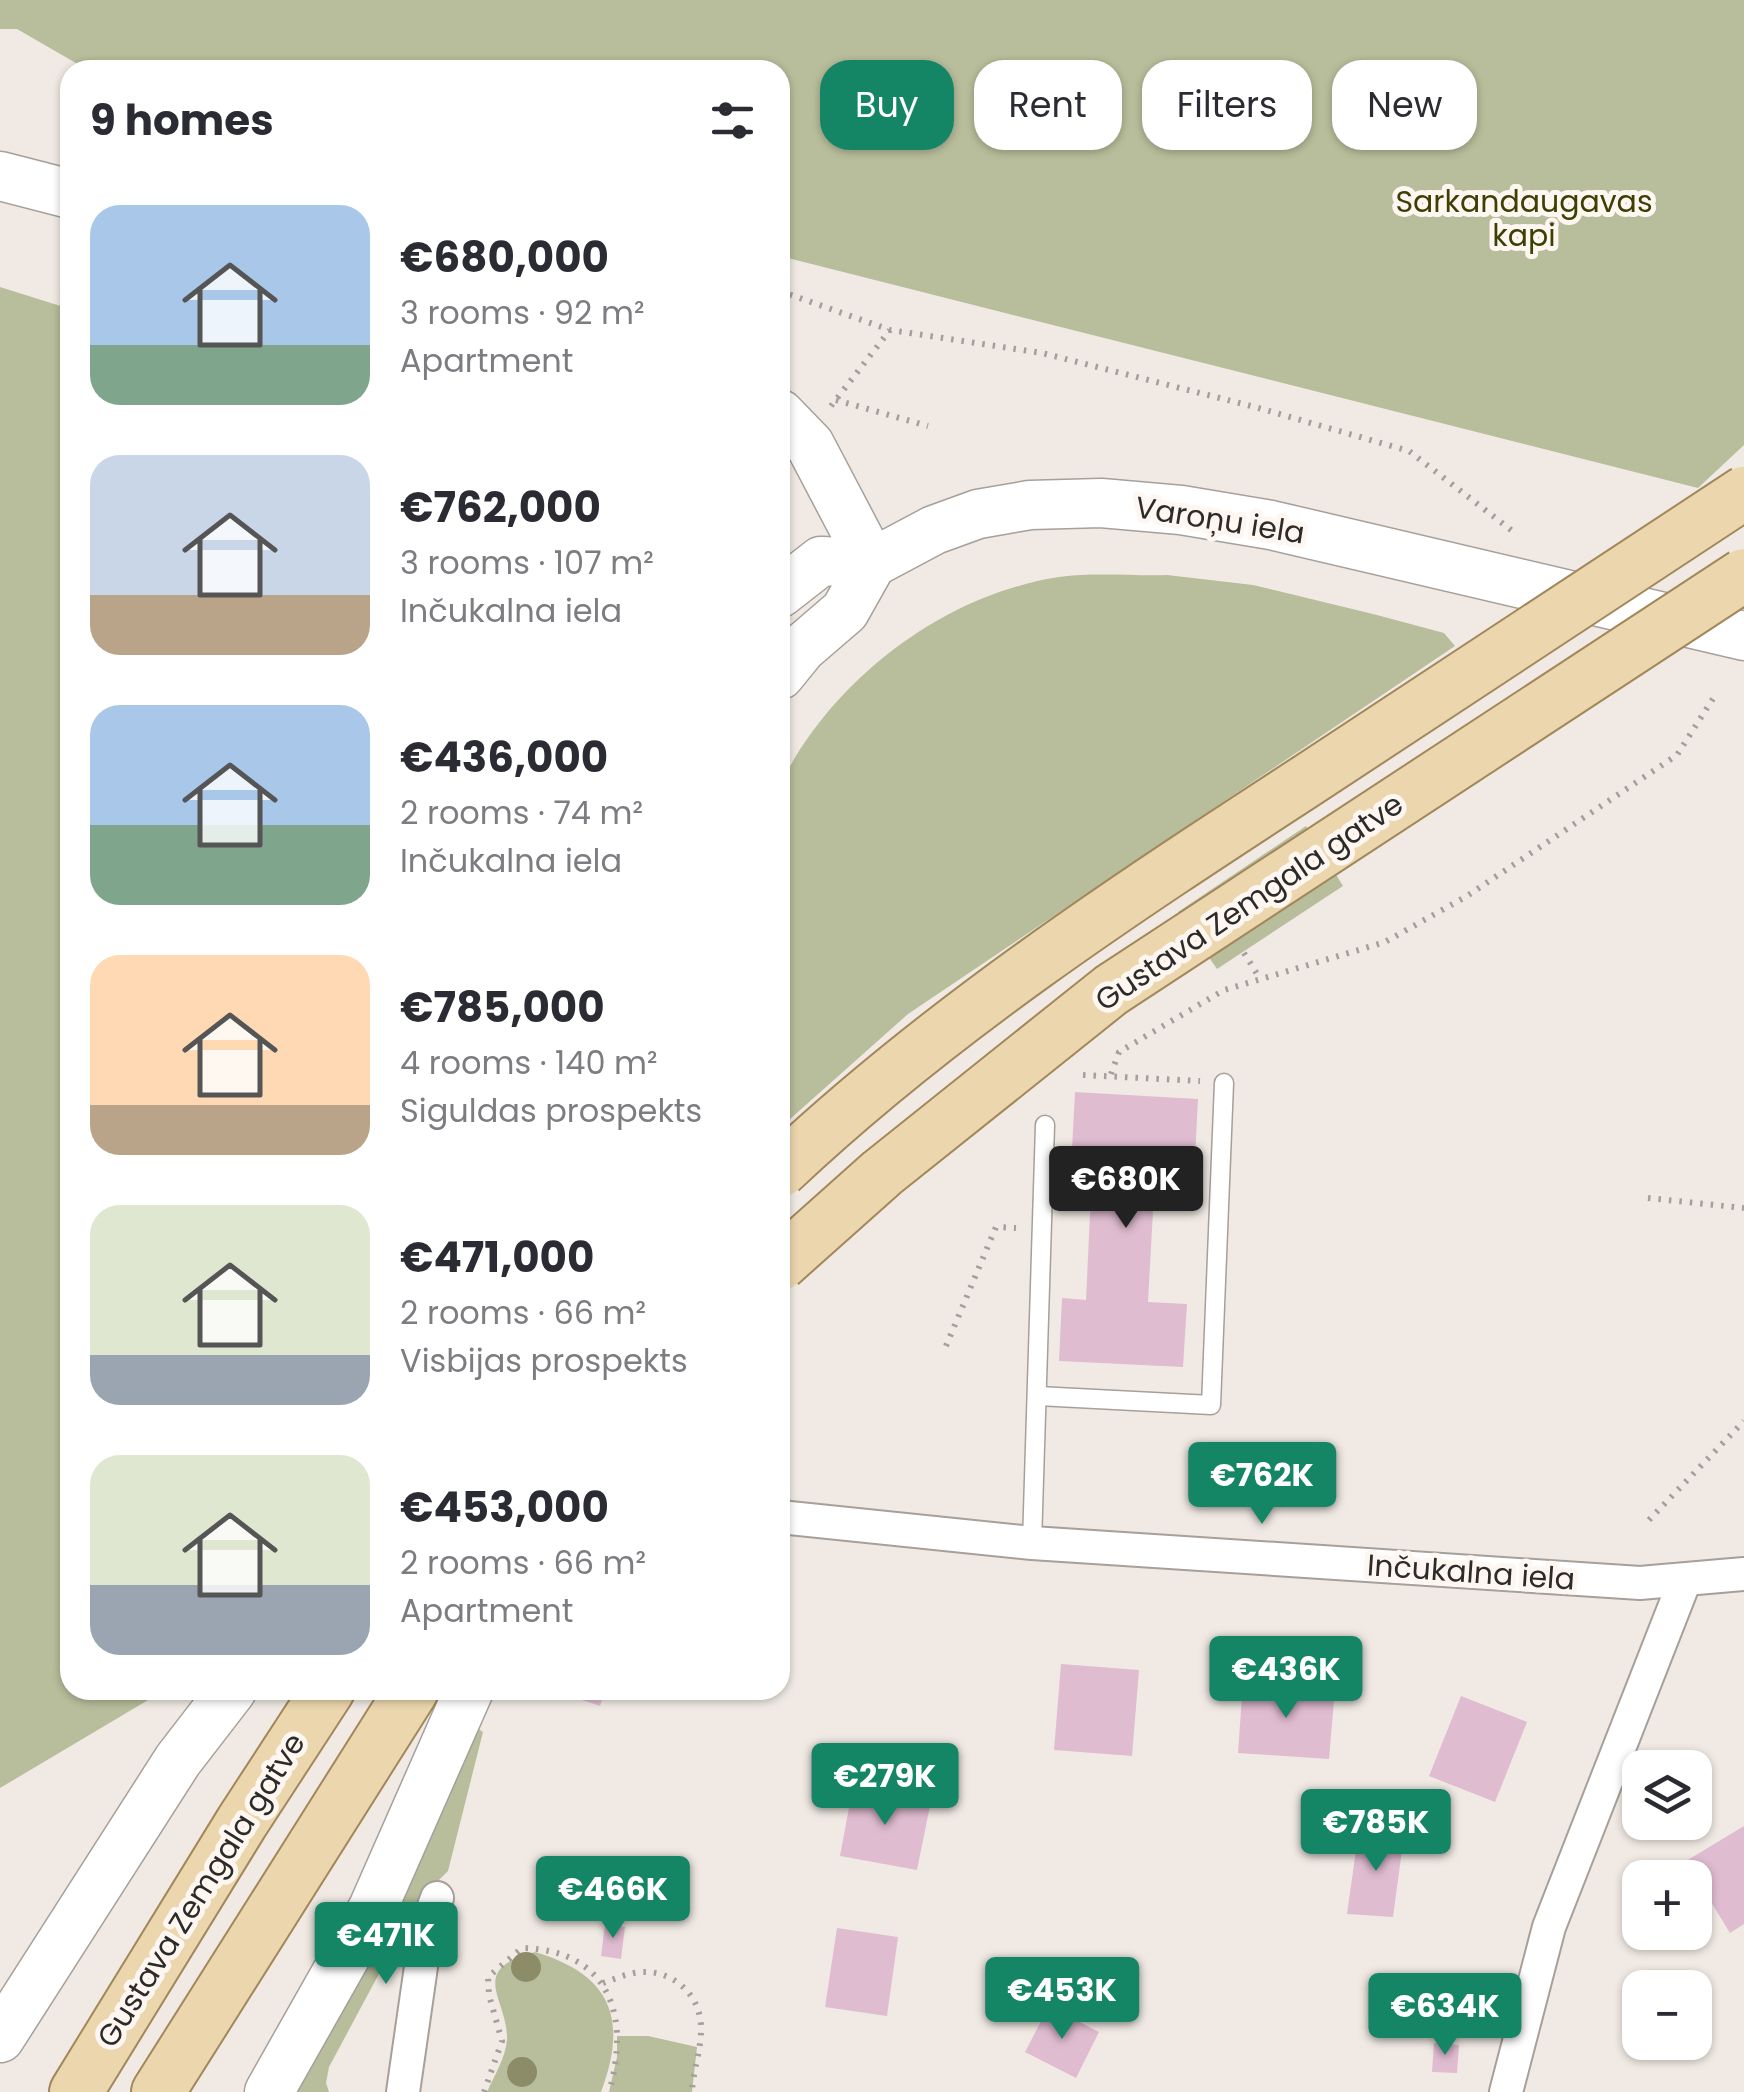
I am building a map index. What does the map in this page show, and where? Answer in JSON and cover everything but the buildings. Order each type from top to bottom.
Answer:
[{"type":"main road","points":[[790,1161],[972,1010],[1170,869],[1744,493]]},
{"type":"main road","name":"Gustava Zemgala gatve","points":[[790,1255],[882,1173],[1111,990],[1744,575]]},
{"type":"main road","name":"Gustava Zemgala gatve","points":[[76,2092],[322,1700]]},
{"type":"main road","points":[[158,2092],[406,1700]]},
{"type":"street","points":[[0,176],[60,191]]},
{"type":"street","points":[[791,424],[810,445],[872,562]]},
{"type":"street","name":"Varoņu iela","points":[[872,562],[978,514],[1030,506],[1101,503],[1180,510],[1271,525],[1744,636]]},
{"type":"street","points":[[790,586],[821,561],[872,562]]},
{"type":"street","points":[[790,663],[845,611],[872,562]]},
{"type":"street","name":"Inčukalna iela","points":[[790,1518],[1032,1543],[1640,1584],[1744,1574]]},
{"type":"street","points":[[1506,2092],[1550,1927],[1685,1580]]},
{"type":"street","points":[[0,2038],[178,1760],[224,1700]]},
{"type":"street","points":[[269,2092],[373,1908],[465,1700]]},
{"type":"street","points":[[403,2092],[427,1924],[436,1898]]},
{"type":"lane","points":[[1038,1396],[1211,1405],[1224,1083]]},
{"type":"lane","points":[[1032,1543],[1045,1125]]},
{"type":"path","points":[[790,295],[890,330],[1042,354],[1255,407],[1408,452],[1516,533]]},
{"type":"path","points":[[791,424],[836,400],[890,330]]},
{"type":"path","points":[[836,400],[928,426]]},
{"type":"path","points":[[1111,1074],[1119,1052],[1224,990],[1386,942],[1467,896],[1677,756],[1714,697]]},
{"type":"path","points":[[1243,952],[1259,977]]},
{"type":"path","points":[[1045,1125],[1052,1100],[1086,1072],[1224,1083]]},
{"type":"path","points":[[1648,1198],[1744,1208]]},
{"type":"path","points":[[946,1346],[996,1226],[1042,1229]]},
{"type":"path","points":[[1649,1520],[1744,1421]]},
{"type":"path","points":[[484,2092],[502,2041],[488,1977],[522,1948],[546,1948],[569,1957],[592,1971],[608,1990],[616,2020],[616,2057],[609,2092]]},
{"type":"path","points":[[603,1983],[642,1972],[669,1976],[686,1988],[697,2005],[701,2030],[692,2092]]},
{"type":"green space","name":"Sarkandaugavas kapi","points":[[0,0],[1744,0],[1744,445],[1698,488],[790,259],[790,60],[71,60],[17,29],[0,29]]},
{"type":"green space","points":[[0,287],[60,306],[60,1700],[148,1700],[0,1788]]},
{"type":"green space","points":[[1167,575],[1253,585],[1444,633],[1455,646],[908,1014],[790,1119],[790,768],[829,711],[860,678],[933,623],[973,602],[1016,587],[1059,577]]},
{"type":"green space","points":[[1306,826],[1343,886],[1217,969],[1178,912]]},
{"type":"green space","points":[[477,1728],[483,1732],[448,1871],[418,1901],[329,2067],[329,2092],[296,2092]]},
{"type":"green space","points":[[535,1952],[581,1973],[607,2003],[613,2042],[601,2092],[487,2092],[507,2039],[496,1977],[514,1959]]},
{"type":"green space","points":[[617,2036],[648,2036],[697,2047],[692,2092],[609,2092]]}]
